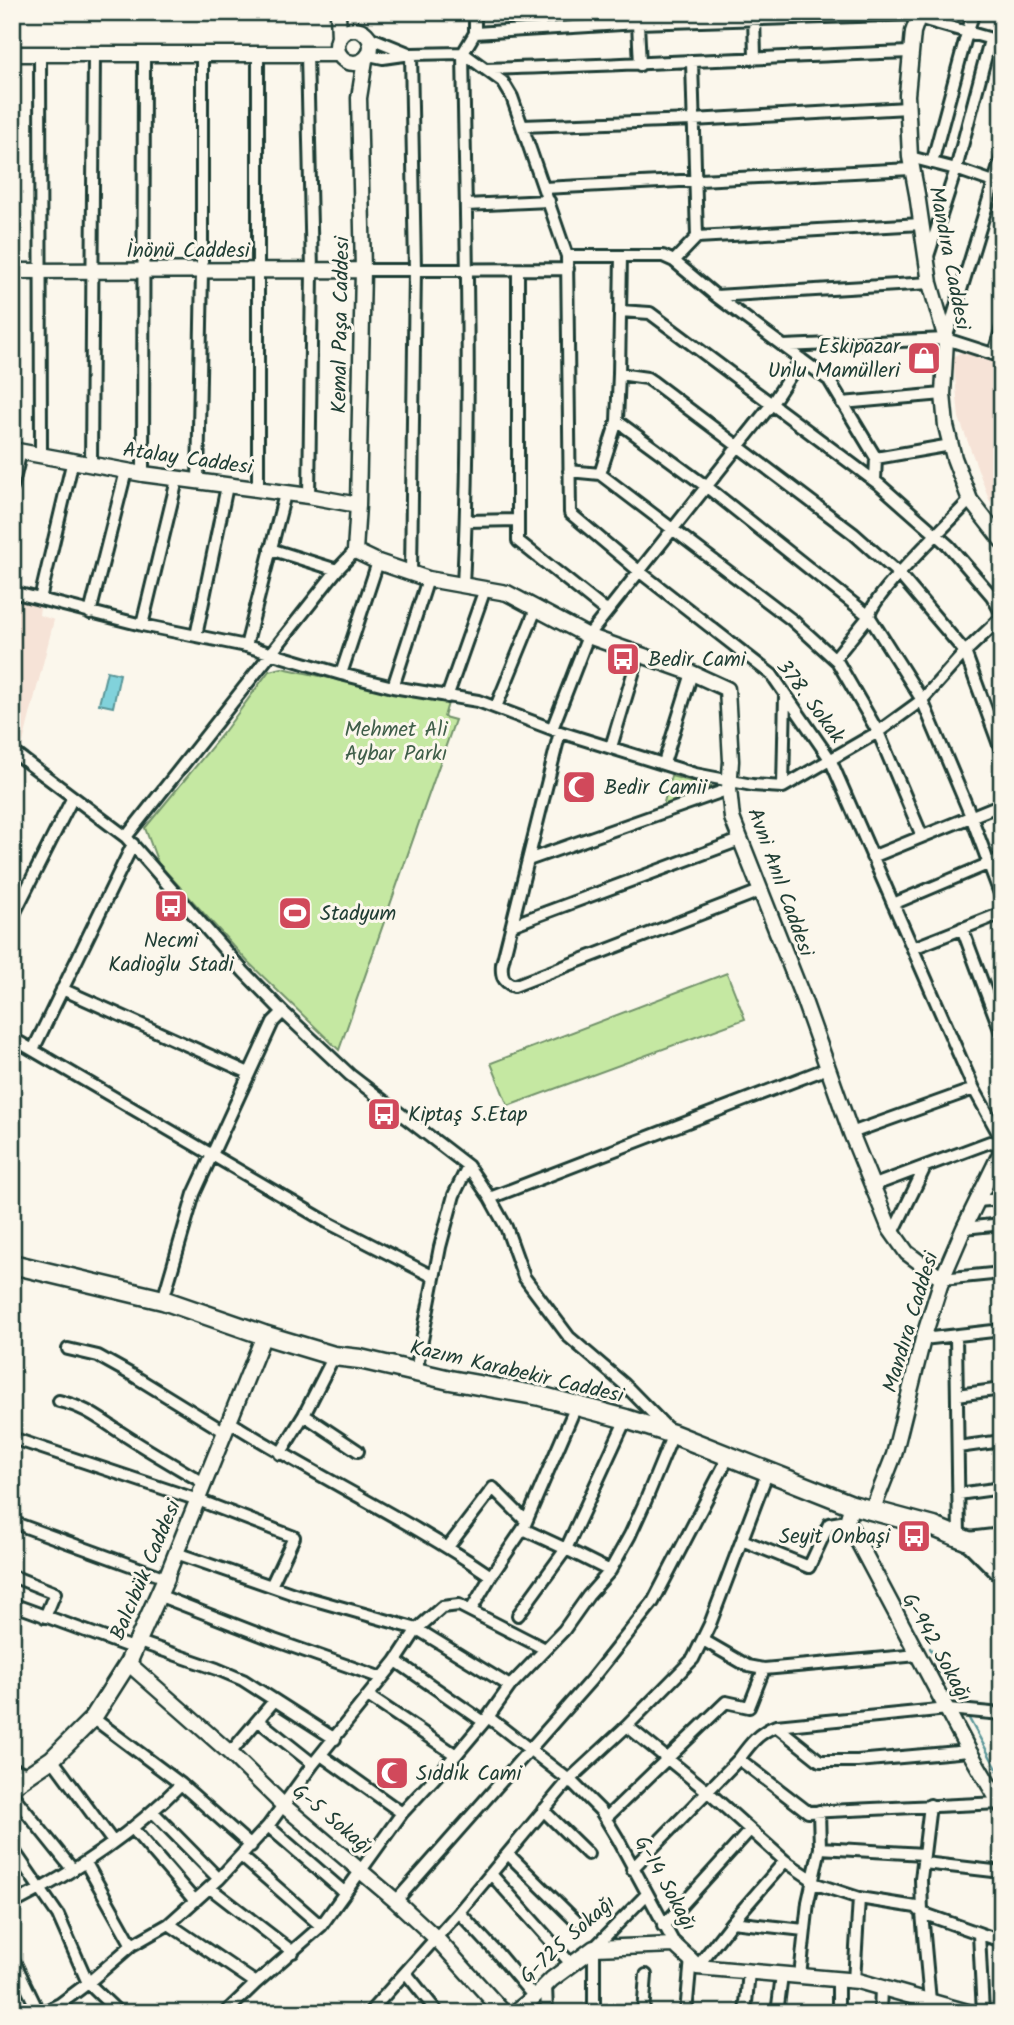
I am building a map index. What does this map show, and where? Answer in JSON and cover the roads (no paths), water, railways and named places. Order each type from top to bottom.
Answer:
[{"type":"main road","name":"Kazım Karabekir Caddesi","points":[[12,1264],[163,1300],[334,1356],[540,1396],[626,1419],[768,1471],[849,1513],[872,1511],[934,1527],[1002,1555]]},
{"type":"main road","name":"Balcıbük Caddesi","points":[[12,1786],[52,1759],[93,1718],[134,1651],[166,1578]]},
{"type":"street","name":"Kemal Paşa Caddesi","points":[[338,12],[343,52],[359,98]]},
{"type":"street","points":[[346,12],[372,44],[367,57]]},
{"type":"street","points":[[463,585],[466,522],[467,270],[463,53],[475,33],[475,12]]},
{"type":"street","points":[[590,12],[591,26]]},
{"type":"street","points":[[932,163],[974,12]]},
{"type":"street","points":[[475,33],[754,16],[919,15],[996,41],[926,260]]},
{"type":"street","name":"Mandıra Caddesi","points":[[919,15],[914,32],[906,95],[910,163],[930,283],[946,339],[943,394],[946,426],[970,500],[1002,541]]},
{"type":"street","points":[[754,16],[755,58]]},
{"type":"street","points":[[638,23],[640,65]]},
{"type":"street","points":[[343,52],[345,32],[350,29],[363,32],[371,38],[411,54]]},
{"type":"street","points":[[12,54],[343,52],[355,63],[367,57],[463,53]]},
{"type":"street","points":[[486,69],[640,65],[911,52]]},
{"type":"street","points":[[307,53],[312,271],[309,496]]},
{"type":"street","name":"378. Sokak","points":[[463,53],[503,82],[512,97],[567,256],[570,513],[640,572],[772,675],[830,759],[974,1090],[1002,1142]]},
{"type":"street","points":[[40,54],[41,455]]},
{"type":"street","points":[[90,464],[94,54]]},
{"type":"street","points":[[142,474],[144,54]]},
{"type":"street","points":[[198,482],[202,54]]},
{"type":"street","points":[[258,54],[258,489]]},
{"type":"street","points":[[411,54],[415,269],[411,573]]},
{"type":"street","name":"Kemal Paşa Caddesi","points":[[355,551],[363,270],[359,98],[367,57]]},
{"type":"street","points":[[692,62],[697,237]]},
{"type":"street","points":[[522,126],[908,108]]},
{"type":"street","points":[[946,339],[998,184],[1002,156]]},
{"type":"street","points":[[544,188],[910,163],[932,163],[998,184]]},
{"type":"street","points":[[466,205],[549,201]]},
{"type":"street","points":[[674,261],[697,237],[921,224]]},
{"type":"street","points":[[567,256],[663,257],[674,261],[716,296],[829,380],[876,458],[875,481]]},
{"type":"street","points":[[600,474],[617,421],[621,256]]},
{"type":"street","points":[[363,270],[568,269]]},
{"type":"street","name":"İnönü Caddesi","points":[[12,271],[363,270]]},
{"type":"street","points":[[518,270],[518,541],[607,612]]},
{"type":"street","points":[[716,296],[930,283]]},
{"type":"street","points":[[12,593],[142,625],[272,652],[393,687],[478,701],[556,730],[729,785],[783,787],[878,732],[922,700],[1002,616],[992,596],[949,546],[875,481],[650,313],[620,311]]},
{"type":"street","points":[[784,346],[946,339],[998,355],[1002,327]]},
{"type":"street","points":[[760,891],[514,986],[503,979],[501,972],[556,730],[588,636],[771,405],[801,359]]},
{"type":"street","points":[[619,374],[646,378],[653,382],[855,534],[899,574],[965,653],[1002,753]]},
{"type":"street","points":[[842,403],[943,394]]},
{"type":"street","points":[[617,421],[707,487],[869,617],[922,700],[971,816],[1002,899]]},
{"type":"street","points":[[876,458],[951,445]]},
{"type":"street","points":[[12,488],[17,450]]},
{"type":"street","name":"Atalay Caddesi","points":[[17,450],[177,480],[309,496],[358,505]]},
{"type":"street","points":[[40,599],[73,460]]},
{"type":"street","points":[[90,613],[126,471]]},
{"type":"street","points":[[569,471],[600,474],[792,620],[835,659],[878,732],[922,836]]},
{"type":"street","points":[[142,625],[177,480]]},
{"type":"street","points":[[196,636],[227,486]]},
{"type":"street","points":[[246,646],[285,494]]},
{"type":"street","points":[[835,659],[899,574],[970,500]]},
{"type":"street","points":[[466,522],[518,520]]},
{"type":"street","points":[[270,549],[337,570]]},
{"type":"street","points":[[33,1050],[130,841],[272,652],[355,551]]},
{"type":"street","name":"Avni Anıl Caddesi","points":[[355,551],[428,579],[507,593],[588,636],[692,673],[727,689],[731,761],[729,785],[732,818],[740,841],[803,998],[851,1133],[893,1233],[907,1253],[942,1279]]},
{"type":"street","points":[[341,674],[378,562]]},
{"type":"street","points":[[393,687],[428,579]]},
{"type":"street","points":[[447,696],[485,589]]},
{"type":"street","points":[[496,707],[536,609]]},
{"type":"street","points":[[611,747],[639,654]]},
{"type":"street","points":[[664,764],[692,673]]},
{"type":"street","points":[[783,787],[785,695]]},
{"type":"street","points":[[13,754],[130,841],[244,972],[284,1012],[350,1075],[468,1166],[506,1227],[524,1277],[569,1337],[624,1384],[673,1434],[645,1502],[610,1572],[588,1596],[564,1630],[510,1686],[456,1755],[402,1813],[321,1926],[225,2013]]},
{"type":"street","points":[[528,860],[729,785]]},
{"type":"street","points":[[12,918],[73,797]]},
{"type":"street","points":[[872,857],[1002,804]]},
{"type":"street","points":[[512,925],[740,841]]},
{"type":"street","points":[[893,904],[1002,858]]},
{"type":"street","points":[[913,948],[1002,913]]},
{"type":"street","points":[[962,928],[1002,1035]]},
{"type":"street","points":[[62,989],[249,1073]]},
{"type":"street","points":[[163,1300],[194,1194],[273,1022],[284,1012]]},
{"type":"street","points":[[12,1038],[327,1222],[434,1278]]},
{"type":"street","points":[[490,1198],[828,1068]]},
{"type":"street","points":[[851,1133],[974,1090]]},
{"type":"street","points":[[872,1186],[990,1142],[1002,1142]]},
{"type":"street","name":"Mandıra Caddesi","points":[[872,1511],[894,1455],[923,1339],[942,1279],[1002,1150]]},
{"type":"street","points":[[416,1371],[454,1195],[468,1166]]},
{"type":"street","points":[[893,1233],[925,1167]]},
{"type":"street","points":[[977,1201],[1002,1199]]},
{"type":"street","points":[[964,1228],[1002,1224]]},
{"type":"street","points":[[942,1279],[1002,1272]]},
{"type":"street","points":[[923,1339],[1002,1330]]},
{"type":"street","name":"Balcıbük Caddesi","points":[[166,1578],[264,1335]]},
{"type":"street","points":[[956,1336],[961,1538],[1002,1579]]},
{"type":"street","points":[[68,1349],[99,1356],[448,1547],[491,1576]]},
{"type":"street","points":[[280,1454],[304,1415],[334,1356]]},
{"type":"street","points":[[957,1395],[1002,1389]]},
{"type":"street","points":[[59,1401],[95,1414],[204,1483]]},
{"type":"street","points":[[471,1611],[525,1525],[576,1406]]},
{"type":"street","points":[[304,1415],[359,1451]]},
{"type":"street","points":[[518,1615],[566,1549],[626,1419]]},
{"type":"street","points":[[12,1438],[198,1500],[294,1537],[271,1586]]},
{"type":"street","points":[[958,1447],[1002,1441]]},
{"type":"street","points":[[396,1901],[591,1680],[653,1602],[729,1457]]},
{"type":"street","points":[[371,2012],[569,1780],[693,1659],[703,1640],[768,1471]]},
{"type":"street","points":[[448,1547],[493,1488],[525,1525],[610,1572]]},
{"type":"street","points":[[958,1494],[1002,1488]]},
{"type":"street","points":[[742,1540],[809,1567],[829,1524],[849,1513]]},
{"type":"street","name":"G-942 Sokağı","points":[[849,1513],[918,1655],[951,1710],[969,1751],[1001,1805]]},
{"type":"street","points":[[12,1521],[166,1578]]},
{"type":"street","points":[[961,1538],[1002,1534]]},
{"type":"street","points":[[176,1553],[294,1594],[417,1629],[510,1686]]},
{"type":"street","points":[[12,1576],[55,1593],[46,1616]]},
{"type":"street","points":[[158,1595],[382,1678]]},
{"type":"street","points":[[12,1604],[134,1651],[217,1669],[243,1680],[335,1740]]},
{"type":"street","points":[[12,1957],[41,2013],[60,2004],[132,1945],[169,1924],[219,1880],[251,1846],[396,1661],[417,1629],[443,1607],[458,1605],[545,1649]]},
{"type":"street","points":[[703,1640],[748,1666],[764,1669],[918,1655]]},
{"type":"street","name":"G-5 Sokağı","points":[[134,1651],[284,1806],[436,1938],[504,2013]]},
{"type":"street","name":"G-14 Sokağı","points":[[396,1661],[530,1748],[569,1780],[606,1818],[663,1926],[675,1945],[694,1962]]},
{"type":"street","points":[[606,1818],[726,1702],[750,1707],[764,1669]]},
{"type":"street","points":[[368,1696],[456,1755]]},
{"type":"street","points":[[230,1753],[274,1701]]},
{"type":"street","points":[[632,1869],[764,1731],[776,1726],[951,1710],[1002,1714]]},
{"type":"street","points":[[93,1718],[181,1784],[251,1846]]},
{"type":"street","points":[[259,1720],[402,1813]]},
{"type":"street","points":[[626,1726],[707,1791],[813,1883],[859,1898],[916,1907],[922,1913],[1002,1942]]},
{"type":"street","points":[[776,1726],[820,1761],[856,1761],[969,1751]]},
{"type":"street","points":[[52,1759],[113,1842]]},
{"type":"street","points":[[739,1759],[808,1812],[930,1805],[1001,1805]]},
{"type":"street","points":[[12,1768],[29,1775]]},
{"type":"street","points":[[12,1904],[86,1863],[133,1829],[181,1784]]},
{"type":"street","points":[[12,1794],[73,1870]]},
{"type":"street","points":[[927,2007],[921,1879],[930,1805]]},
{"type":"street","points":[[543,1810],[588,1854]]},
{"type":"street","points":[[800,1976],[808,1902],[820,1848],[819,1811]]},
{"type":"street","points":[[153,1812],[219,1880]]},
{"type":"street","points":[[268,1826],[344,1892]]},
{"type":"street","points":[[133,1829],[195,1901]]},
{"type":"street","points":[[663,1926],[750,1830]]},
{"type":"street","points":[[12,1848],[58,1916],[88,1983],[119,2013]]},
{"type":"street","points":[[820,1848],[924,1858],[1002,1872]]},
{"type":"street","points":[[508,1854],[575,1920]]},
{"type":"street","points":[[241,1856],[321,1926]]},
{"type":"street","points":[[686,2013],[694,1962],[785,1861]]},
{"type":"street","points":[[86,1863],[132,1945]]},
{"type":"street","points":[[491,1874],[572,1965]]},
{"type":"street","points":[[210,1888],[293,1952]]},
{"type":"street","name":"G-725 Sokağı","points":[[513,2013],[594,1948],[647,1894]]},
{"type":"street","points":[[854,1981],[859,1898]]},
{"type":"street","points":[[459,1912],[534,1997]]},
{"type":"street","points":[[732,1922],[804,1930]]},
{"type":"street","points":[[169,1924],[256,1983]]},
{"type":"street","points":[[979,1934],[983,2013]]},
{"type":"street","points":[[594,2013],[594,1948],[675,1945]]},
{"type":"street","points":[[694,1962],[749,1972],[854,1981],[881,1988],[927,2007],[967,2012]]},
{"type":"street","points":[[745,2013],[749,1972]]},
{"type":"street","points":[[406,1973],[438,2013]]},
{"type":"street","points":[[643,2013],[646,1975]]},
{"type":"street","points":[[777,2013],[782,1975]]},
{"type":"street","points":[[838,1979],[838,2013]]},
{"type":"street","points":[[547,1985],[547,2013]]},
{"type":"street","points":[[880,2013],[881,1988]]},
{"type":"water","points":[[107,671],[120,674],[113,707],[99,704]]},
{"type":"waterway","points":[[930,1648],[962,1706]]},
{"type":"waterway","points":[[967,1715],[1002,1778]]},
{"type":"place","name":"Eskipazar Unlu Mamülleri","points":[[924,358]]},
{"type":"place","name":"Bedir Cami","points":[[623,659]]},
{"type":"place","name":"Bedir Camii","points":[[579,787]]},
{"type":"place","name":"Necmi Kadioğlu Stadi","points":[[171,906]]},
{"type":"place","name":"Stadyum","points":[[295,913]]},
{"type":"place","name":"Kiptaş 5.Etap","points":[[384,1114]]},
{"type":"place","name":"Seyit Onbaşi","points":[[914,1536]]},
{"type":"place","name":"Sıddık Cami","points":[[392,1773]]},
{"type":"park label","name":"Mehmet Ali Aybar Parkı","points":[[396,741]]}]
